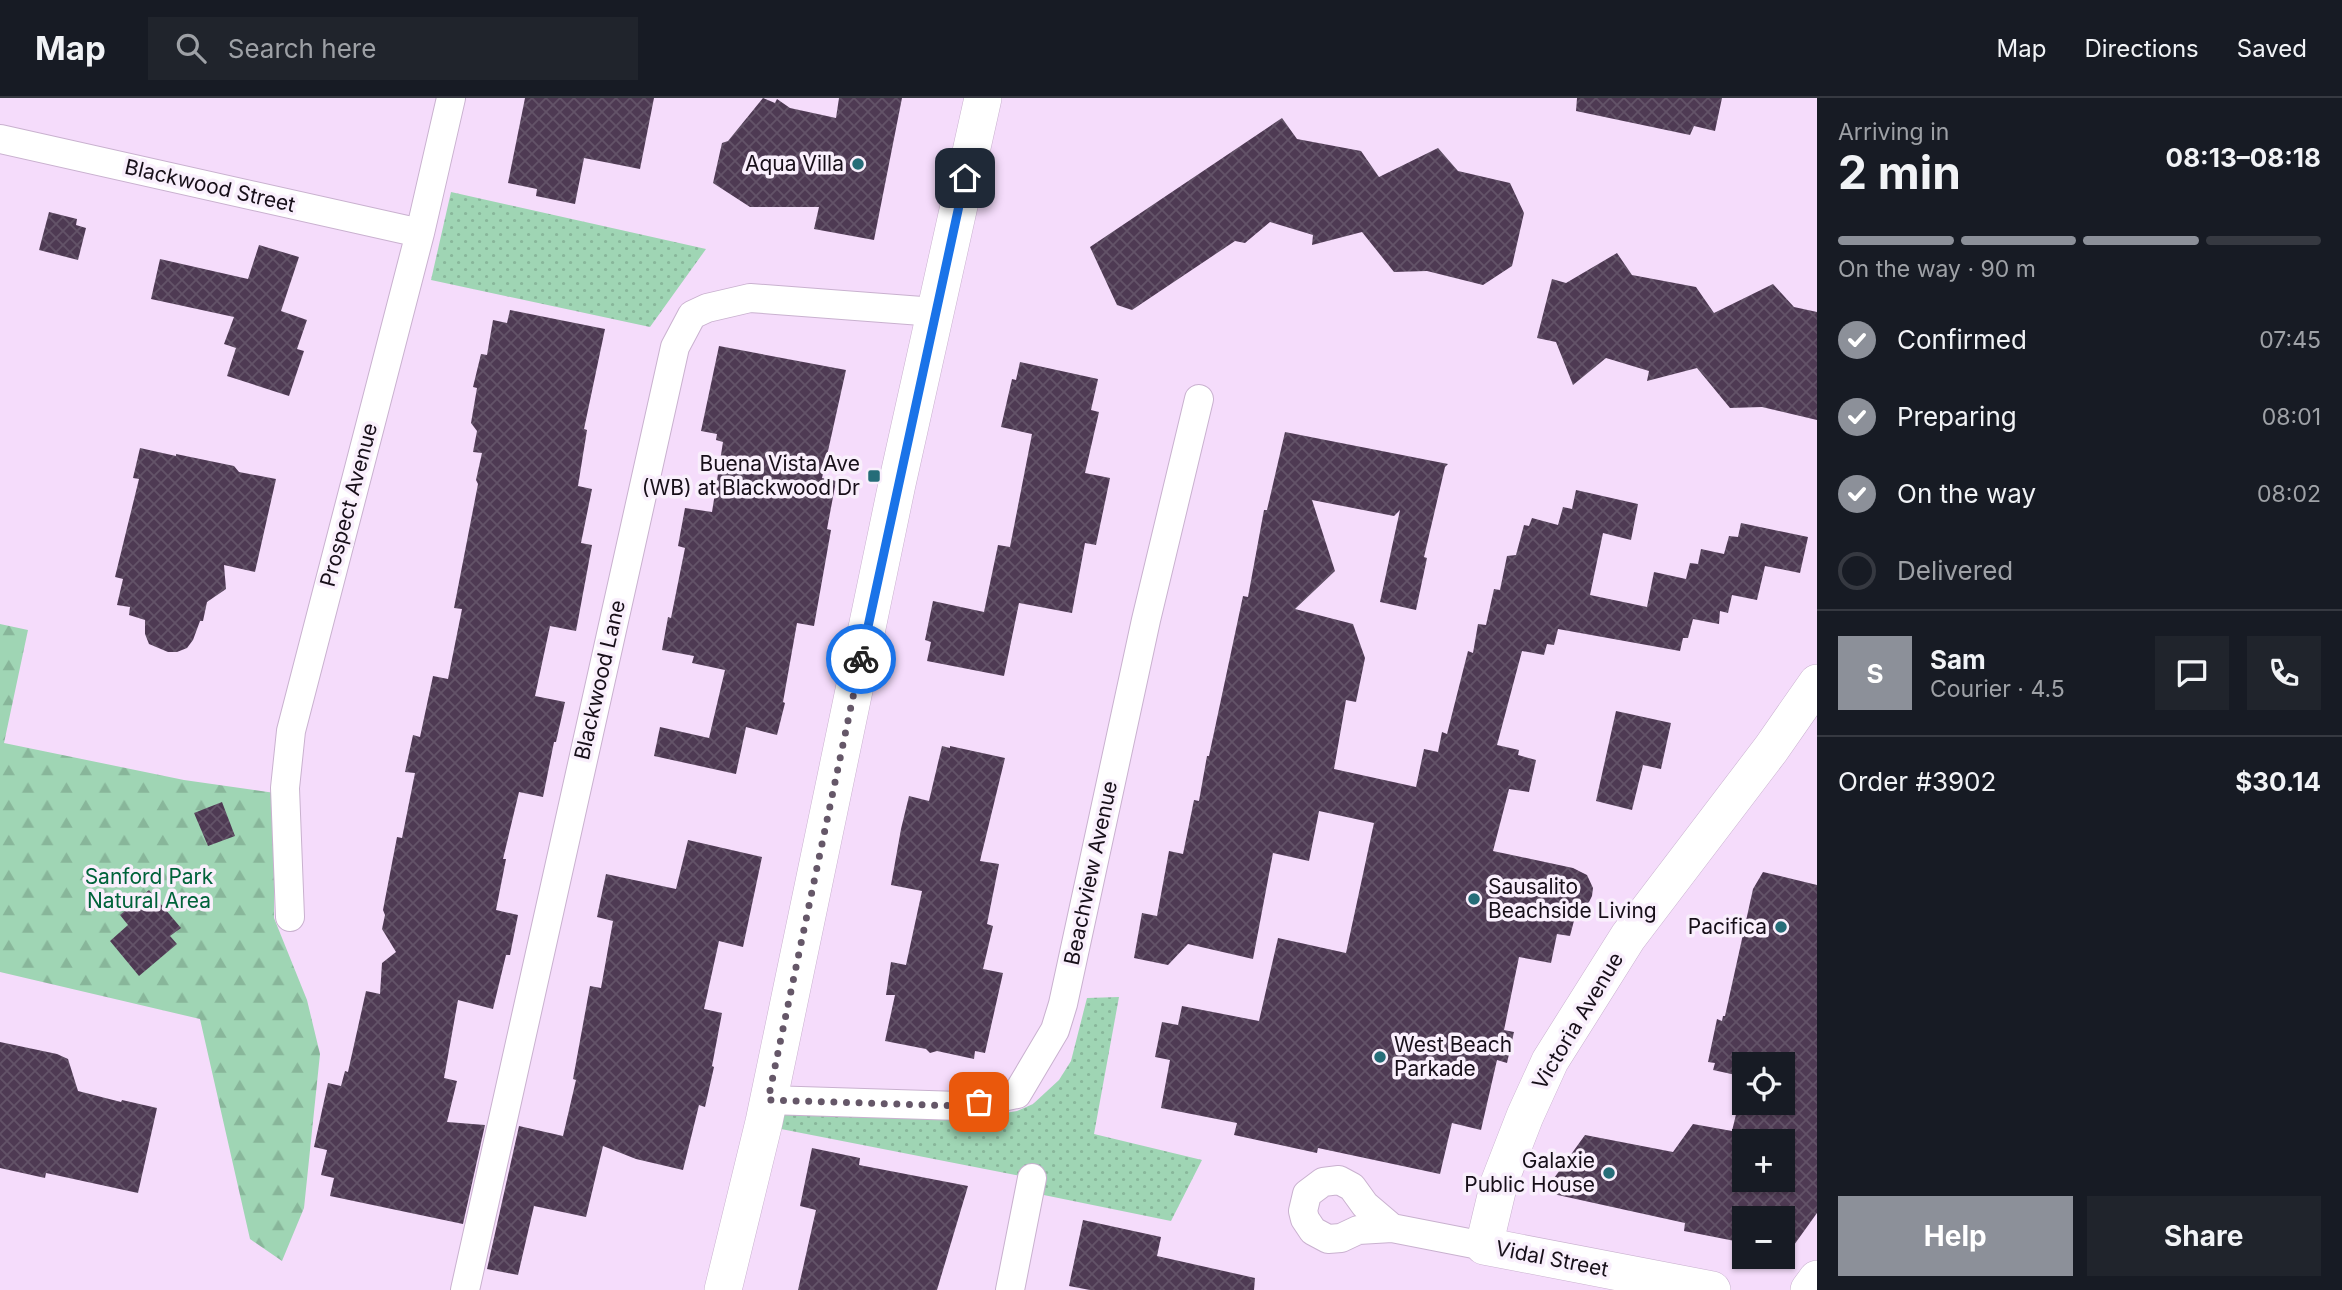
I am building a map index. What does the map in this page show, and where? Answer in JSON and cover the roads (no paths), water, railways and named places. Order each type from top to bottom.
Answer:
[{"type":"street","name":"Prospect Avenue","points":[[290,917],[285,788],[291,731],[420,233],[451,98]]},
{"type":"street","points":[[723,1290],[768,1100],[983,98]]},
{"type":"street","name":"Blackwood Street","points":[[0,139],[420,233]]},
{"type":"street","name":"Blackwood Lane","points":[[465,1290],[675,346],[692,316],[708,307],[750,298],[935,312]]},
{"type":"street","name":"Beachview Avenue","points":[[768,1100],[960,1106],[1017,1094],[1055,1030],[1063,1004],[1146,620],[1199,399]]},
{"type":"street","name":"Victoria Avenue","points":[[1484,1246],[1499,1183],[1550,1061],[1628,937],[1771,749],[1817,683]]},
{"type":"street","points":[[1010,1290],[1032,1178]]},
{"type":"street","name":"Vidal Street","points":[[1392,1228],[1712,1290]]},
{"type":"street","points":[[1809,1290],[1817,1279]]},
{"type":"place","name":"Aqua Villa","points":[[858,164]]},
{"type":"place","name":"Buena Vista Ave (WB) at Blackwood Dr","points":[[874,476]]},
{"type":"place","name":"Sausalito Beachside Living","points":[[1474,899]]},
{"type":"place","name":"Pacifica","points":[[1781,927]]},
{"type":"place","name":"West Beach Parkade","points":[[1380,1057]]},
{"type":"place","name":"Galaxie Public House","points":[[1609,1173]]},
{"type":"park label","name":"Sanford Park Natural Area","points":[[149,889]]}]
